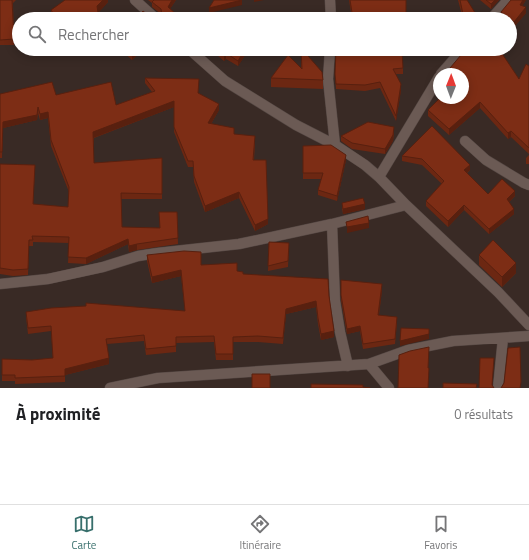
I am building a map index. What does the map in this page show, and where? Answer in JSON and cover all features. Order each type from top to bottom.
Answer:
[{"type":"street","points":[[134,0],[148,12]]},
{"type":"street","points":[[330,0],[331,12]]},
{"type":"street","points":[[497,12],[508,0]]},
{"type":"street","points":[[197,56],[231,85],[296,125],[335,145],[365,166],[498,292],[529,325]]},
{"type":"street","points":[[330,56],[328,79],[335,145]]},
{"type":"street","points":[[445,68],[456,56]]},
{"type":"street","points":[[379,178],[433,87]]},
{"type":"street","points":[[465,141],[486,160],[505,173],[529,185]]},
{"type":"street","points":[[0,284],[48,279],[103,267],[138,256],[176,250],[212,248],[239,244],[406,206]]},
{"type":"street","points":[[332,224],[335,301],[348,366]]},
{"type":"street","points":[[110,388],[158,378],[369,364],[408,350],[453,341],[529,336]]},
{"type":"street","points":[[498,388],[503,338]]},
{"type":"street","points":[[369,364],[389,388]]},
{"type":"building","points":[[0,0],[12,0],[12,39],[0,40]]},
{"type":"building","points":[[65,0],[103,0],[97,6],[98,12],[52,12],[51,10]]},
{"type":"building","points":[[154,0],[172,0],[168,7],[174,12],[162,12],[161,9],[152,2]]},
{"type":"building","points":[[214,0],[242,0],[209,8]]},
{"type":"building","points":[[350,0],[406,0],[406,12],[352,12]]},
{"type":"building","points":[[460,0],[467,0],[475,12],[463,12]]},
{"type":"building","points":[[486,0],[495,0],[491,4]]},
{"type":"building","points":[[511,0],[523,0],[520,5],[526,7],[517,18],[517,12],[501,12]]},
{"type":"building","points":[[230,56],[241,56],[238,61]]},
{"type":"building","points":[[287,56],[302,69],[301,56],[308,56],[322,72],[323,80],[271,78]]},
{"type":"building","points":[[336,56],[402,56],[403,68],[393,69],[401,84],[396,116],[380,82],[365,85],[336,84]]},
{"type":"building","points":[[460,56],[504,56],[519,79],[526,64],[529,66],[529,148],[511,131],[508,133],[480,102],[449,129],[428,110],[434,104],[469,104],[469,68],[450,68]]},
{"type":"building","points":[[145,78],[199,79],[198,93],[219,104],[208,123],[234,128],[234,134],[255,136],[253,160],[266,160],[268,219],[255,225],[239,192],[205,206],[194,176],[193,161],[188,161],[174,127],[174,101],[93,132],[94,163],[162,158],[162,194],[121,193],[122,227],[160,228],[159,212],[177,212],[178,238],[129,246],[128,239],[86,258],[68,257],[69,237],[32,236],[33,240],[29,240],[28,269],[13,270],[0,268],[0,164],[35,165],[33,204],[68,207],[69,187],[51,140],[48,112],[40,114],[38,107],[37,115],[3,122],[2,152],[0,152],[0,94],[52,82],[56,95],[111,82],[116,105],[155,91]]},
{"type":"building","points":[[368,122],[394,127],[393,135],[385,149],[352,143],[341,136]]},
{"type":"building","points":[[432,126],[470,165],[464,170],[488,194],[502,179],[515,191],[507,199],[514,209],[489,229],[464,205],[448,221],[426,201],[444,181],[422,159],[402,156]]},
{"type":"building","points":[[331,145],[346,155],[337,196],[318,190],[323,173],[303,173],[303,146]]},
{"type":"building","points":[[363,198],[365,204],[343,209],[342,203]]},
{"type":"building","points":[[368,216],[369,223],[347,227],[346,222]]},
{"type":"building","points":[[493,240],[516,263],[502,277],[479,255]]},
{"type":"building","points":[[269,242],[289,243],[288,261],[268,266]]},
{"type":"building","points":[[184,251],[201,252],[201,265],[237,263],[237,271],[243,272],[243,274],[328,279],[334,331],[321,334],[316,301],[286,309],[283,338],[258,336],[233,337],[233,354],[216,354],[214,336],[176,337],[176,346],[146,349],[144,335],[106,339],[109,358],[65,369],[65,376],[15,378],[15,375],[2,375],[2,359],[32,360],[53,358],[51,326],[28,328],[26,312],[51,308],[86,306],[86,303],[185,311],[181,270],[152,277],[147,255]]},
{"type":"building","points":[[341,280],[382,284],[378,315],[397,317],[395,339],[363,344],[360,326],[347,329],[341,295]]},
{"type":"building","points":[[401,328],[429,329],[429,334],[400,341]]},
{"type":"building","points":[[429,347],[428,388],[398,388],[399,355]]},
{"type":"building","points":[[520,347],[520,388],[501,388],[504,383],[508,348]]},
{"type":"building","points":[[480,358],[494,358],[492,385],[494,388],[479,388]]},
{"type":"building","points":[[252,374],[270,374],[270,388],[252,388]]},
{"type":"building","points":[[443,383],[477,384],[476,388],[443,388]]},
{"type":"building","points":[[311,384],[363,385],[363,387],[370,388],[311,388]]}]
